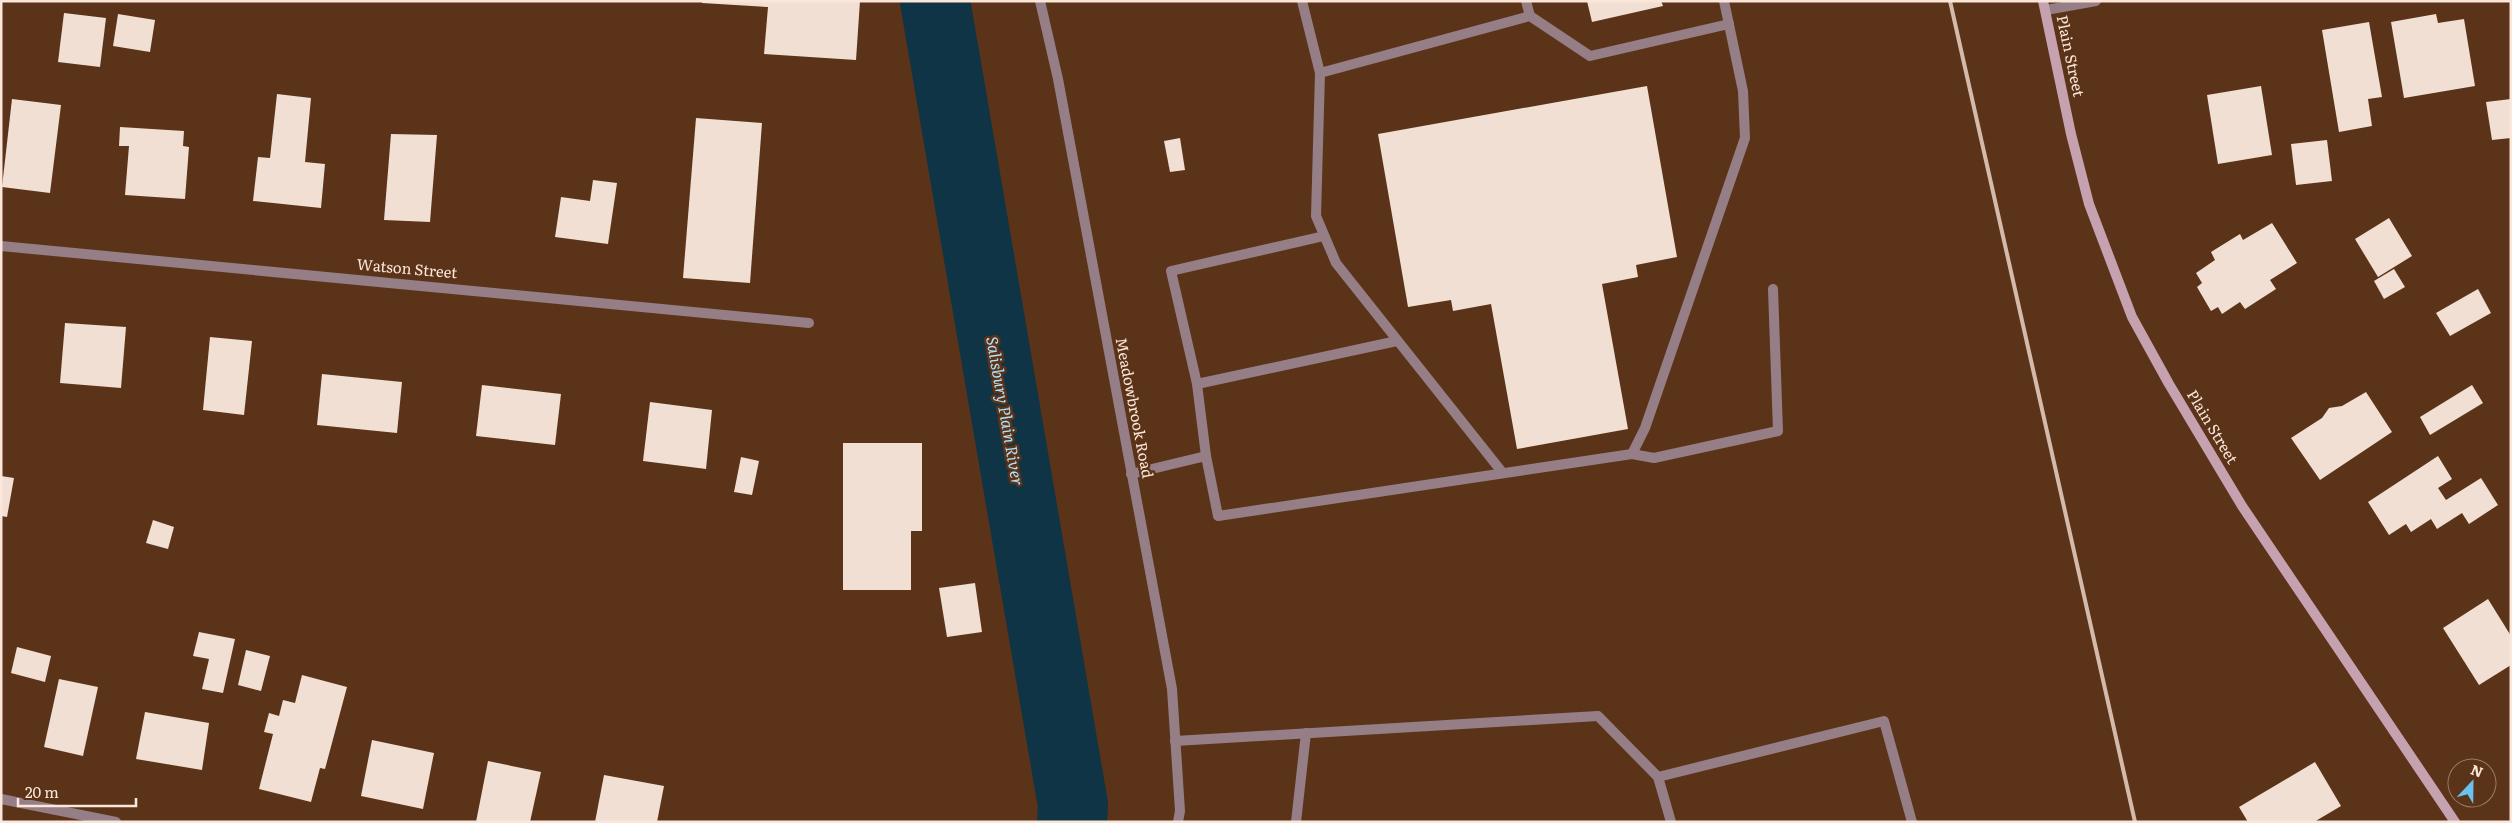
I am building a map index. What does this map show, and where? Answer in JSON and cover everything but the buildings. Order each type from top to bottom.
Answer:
[{"type":"main road","name":"Plain Street","points":[[2044,6],[2071,134],[2089,204],[2132,317],[2169,384],[2242,506],[2317,620],[2455,822]]},
{"type":"street","name":"Meadowbrook Road","points":[[1040,1],[1058,78],[1172,689],[1180,811],[1178,822]]},
{"type":"street","points":[[1302,1],[1320,73],[1316,216],[1324,236],[1336,263],[1502,472]]},
{"type":"street","points":[[1526,1],[1530,16],[1590,56],[1729,24]]},
{"type":"street","points":[[1632,454],[1645,428],[1745,138],[1742,91],[1724,1]]},
{"type":"street","points":[[2044,6],[2096,1]]},
{"type":"street","points":[[1320,73],[1530,16]]},
{"type":"street","points":[[1324,236],[1171,271],[1196,384],[1206,456],[1218,516],[1632,454],[1654,458],[1778,431],[1773,289]]},
{"type":"street","name":"Watson Street","points":[[1,246],[809,323]]},
{"type":"street","points":[[1196,384],[1398,341]]},
{"type":"street","points":[[1131,474],[1206,456]]},
{"type":"street","points":[[1175,741],[1598,716],[1658,777],[1671,822]]},
{"type":"street","points":[[1658,777],[1884,721],[1912,822]]},
{"type":"street","points":[[1296,822],[1306,733]]},
{"type":"street","points":[[1,799],[116,822]]},
{"type":"waterway","name":"Salisbury Plain River","points":[[935,1],[1073,805],[1072,822]]},
{"type":"railway","points":[[1950,1],[2135,822]]}]
